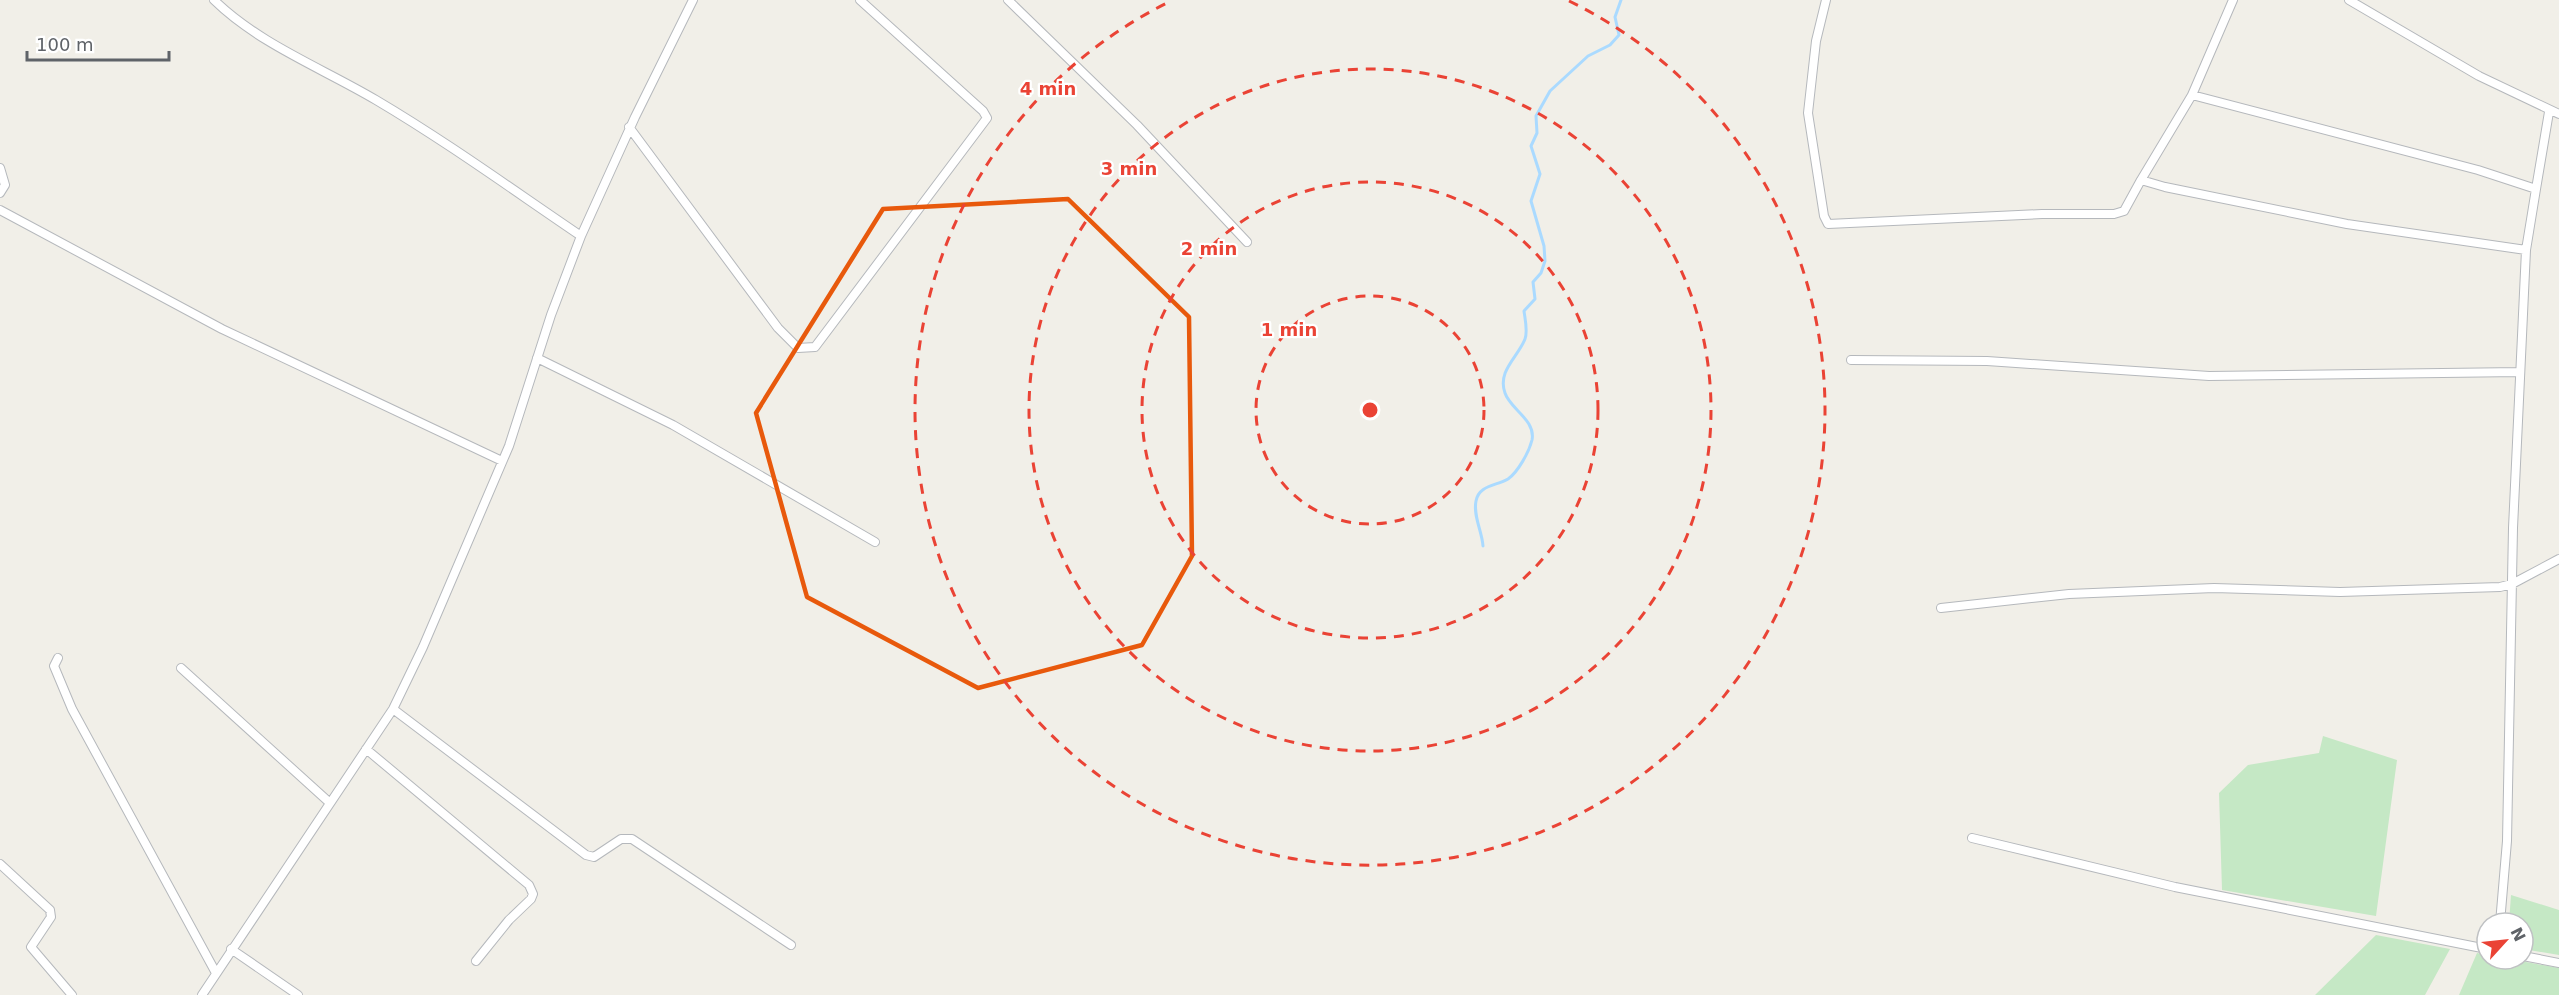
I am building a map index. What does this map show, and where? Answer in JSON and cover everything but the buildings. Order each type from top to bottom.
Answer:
[{"type":"street","points":[[214,0],[235,18],[264,37],[421,128],[581,236]]},
{"type":"street","points":[[202,995],[393,709],[423,647],[502,461],[581,236],[629,128],[693,0]]},
{"type":"street","points":[[629,128],[778,328],[798,348],[815,346],[987,118],[983,111],[860,0]]},
{"type":"street","points":[[1008,0],[1129,117],[1247,242]]},
{"type":"street","points":[[1826,0],[1816,40],[1808,113],[1824,216],[1828,224],[2042,214],[2114,214],[2124,211],[2192,95],[2233,0]]},
{"type":"street","points":[[2349,0],[2479,76],[2549,112],[2559,114]]},
{"type":"street","points":[[2192,95],[2478,170],[2536,189]]},
{"type":"street","points":[[2501,911],[2507,841],[2512,584],[2526,250],[2549,112]]},
{"type":"street","points":[[0,168],[5,185],[0,193]]},
{"type":"street","points":[[2141,180],[2165,187],[2347,224],[2526,250]]},
{"type":"street","points":[[0,210],[222,329],[502,461]]},
{"type":"street","points":[[537,358],[673,425],[875,542]]},
{"type":"street","points":[[1851,360],[1987,361],[2209,376],[2520,372]]},
{"type":"street","points":[[1941,608],[2069,594],[2202,588],[2340,592],[2500,587],[2512,584],[2559,559]]},
{"type":"street","points":[[58,658],[54,666],[72,709],[216,973]]},
{"type":"street","points":[[181,668],[330,803]]},
{"type":"street","points":[[393,709],[586,855],[600,855],[621,839],[632,838],[791,945]]},
{"type":"street","points":[[366,749],[522,879],[532,891],[531,898],[509,920],[476,962]]},
{"type":"street","points":[[1972,838],[2175,887],[2475,947]]},
{"type":"street","points":[[0,864],[50,910],[48,922],[34,939],[32,947],[72,995]]},
{"type":"street","points":[[231,949],[298,995]]},
{"type":"street","points":[[2535,958],[2559,963]]},
{"type":"highlighted area","points":[[1068,199],[1189,317],[1192,556],[1142,645],[978,688],[807,597],[756,413],[883,209]]},
{"type":"green space","points":[[2323,736],[2397,760],[2376,916],[2222,890],[2219,793],[2248,765],[2319,753]]},
{"type":"green space","points":[[2511,895],[2559,910],[2559,955],[2535,951],[2535,911],[2510,911]]},
{"type":"green space","points":[[2376,935],[2450,949],[2425,995],[2315,995]]},
{"type":"green space","points":[[2475,958],[2475,971],[2535,971],[2535,964],[2559,968],[2559,995],[2459,995]]},
{"type":"waterway","points":[[1483,546],[1476,512],[1478,496],[1484,489],[1508,479],[1516,472],[1532,440],[1530,426],[1508,399],[1503,385],[1509,364],[1525,339],[1524,311],[1535,299],[1533,282],[1541,273],[1545,261],[1544,246],[1531,201],[1540,174],[1531,146],[1537,133],[1536,116],[1550,91],[1588,56],[1610,45],[1619,35],[1615,17],[1621,0]]}]
